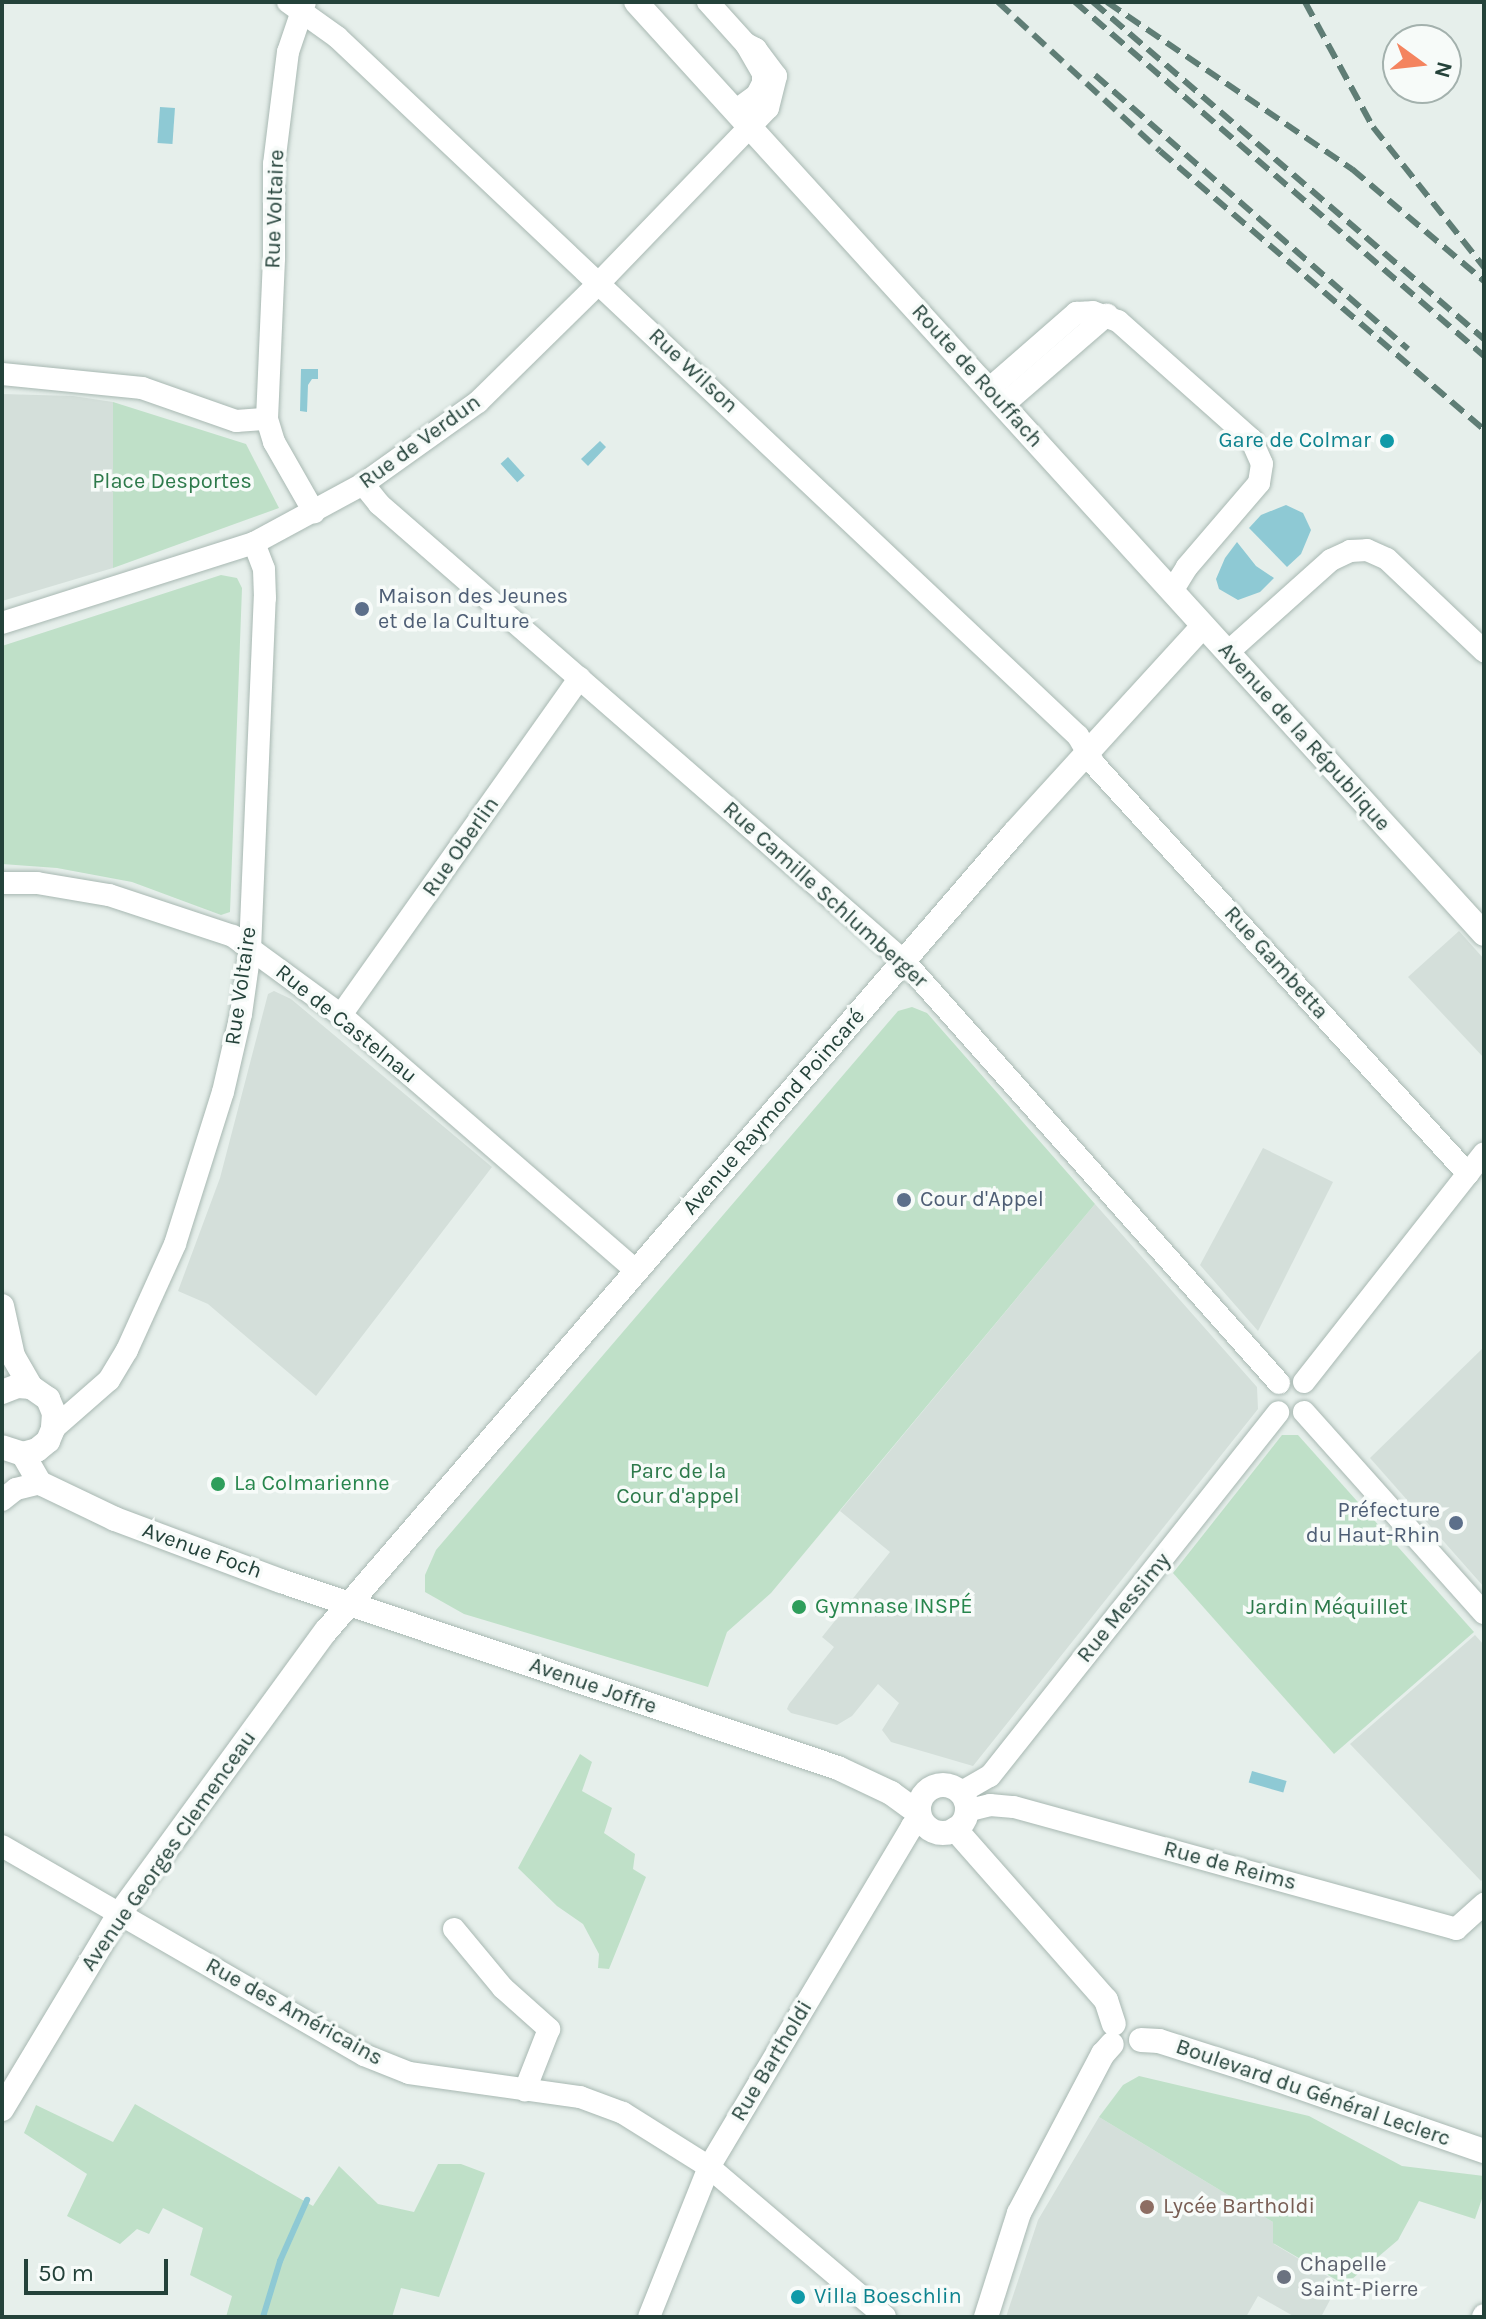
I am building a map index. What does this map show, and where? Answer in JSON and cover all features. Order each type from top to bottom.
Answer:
[{"type":"street","name":"Route de Rouffach","points":[[636,2],[1173,589],[1203,626]]},
{"type":"street","points":[[708,2],[746,44],[769,84],[757,95],[743,118]]},
{"type":"street","name":"Rue Wilson","points":[[298,5],[337,37],[599,283],[1076,734],[1088,751]]},
{"type":"street","name":"Rue Voltaire","points":[[267,419],[274,258],[274,164],[288,52],[298,5]]},
{"type":"street","name":"Rue de Verdun","points":[[2,623],[254,543],[363,484],[478,402],[599,283],[743,118]]},
{"type":"street","points":[[996,397],[1107,315],[1251,439],[1258,452],[1259,483],[1187,567],[1173,589]]},
{"type":"street","points":[[2,374],[142,388],[236,421],[267,419],[274,442],[314,512]]},
{"type":"street","name":"Rue Camille Schlumberger","points":[[363,484],[379,504],[905,962],[1279,1383]]},
{"type":"street","name":"Rue Voltaire","points":[[50,1435],[109,1380],[127,1350],[175,1244],[223,1092],[241,1014],[250,950],[265,598],[264,569],[254,543]]},
{"type":"street","points":[[1233,647],[1331,560],[1350,551],[1367,550],[1387,559],[1484,651]]},
{"type":"street","name":"Avenue Raymond Poincaré","points":[[349,1603],[1088,751],[1203,626]]},
{"type":"street","name":"Avenue de la République","points":[[1203,626],[1233,647],[1484,912]]},
{"type":"street","name":"Avenue de la République","points":[[1233,647],[1484,934]]},
{"type":"street","name":"Rue Oberlin","points":[[341,1015],[580,678]]},
{"type":"street","name":"Rue Gambetta","points":[[1088,751],[1094,764],[1468,1174]]},
{"type":"street","name":"Rue de Castelnau","points":[[2,883],[37,883],[109,895],[233,936],[341,1015],[637,1271]]},
{"type":"street","points":[[1304,1382],[1484,1153]]},
{"type":"street","points":[[2,1306],[13,1356],[54,1413],[50,1435],[49,1487]]},
{"type":"street","points":[[13,1356],[3,1391],[89,1398]]},
{"type":"street","points":[[1288,1378],[1304,1382],[1311,1397],[1304,1412],[1294,1416],[1278,1412],[1272,1394],[1279,1383],[1288,1378]]},
{"type":"street","name":"Rue Messimy","points":[[961,1811],[1278,1412]]},
{"type":"street","points":[[1304,1412],[1484,1613]]},
{"type":"street","points":[[49,1487],[13,1451],[50,1435]]},
{"type":"street","points":[[2,1500],[16,1489],[49,1487]]},
{"type":"street","name":"Avenue Foch","points":[[49,1487],[115,1519],[349,1603]]},
{"type":"street","name":"Avenue Joffre","points":[[349,1603],[838,1768],[891,1793],[921,1817]]},
{"type":"street","name":"Avenue Georges Clemenceau","points":[[2,2109],[120,1913],[349,1603]]},
{"type":"street","name":"Avenue Joffre","points":[[838,1768],[935,1787]]},
{"type":"street","points":[[961,1811],[939,1832],[921,1817],[924,1794],[946,1785],[961,1811],[1106,2000],[1113,2034],[1019,2213],[986,2317]]},
{"type":"street","name":"Rue de Reims","points":[[961,1811],[990,1805],[1014,1807],[1456,1929],[1484,1904]]},
{"type":"street","name":"Rue Bartholdi","points":[[649,2317],[709,2167],[912,1826],[921,1817]]},
{"type":"street","name":"Rue des Américains","points":[[2,1846],[364,2055],[409,2073],[580,2097],[623,2113],[709,2167],[885,2317]]},
{"type":"street","points":[[454,1929],[503,1988],[549,2029],[525,2090]]},
{"type":"street","name":"Boulevard du Général Leclerc","points":[[1113,2034],[1123,2020],[1133,2021],[1140,2030],[1141,2040],[1159,2041],[1236,2065],[1484,2151]]},
{"type":"shaded area","points":[[2,394],[73,396],[113,402],[113,568],[2,601]]},
{"type":"shaded area","points":[[1459,931],[1484,959],[1484,1058],[1408,977]]},
{"type":"shaded area","points":[[274,991],[291,999],[492,1167],[316,1396],[208,1304],[178,1291],[220,1178],[268,994]]},
{"type":"shaded area","points":[[1263,1148],[1333,1182],[1258,1331],[1200,1265]]},
{"type":"shaded area","points":[[1095,1204],[1257,1387],[1258,1409],[973,1766],[891,1742],[882,1730],[899,1703],[878,1684],[852,1716],[837,1725],[791,1713],[787,1709],[789,1704],[834,1647],[822,1637],[890,1552],[840,1511]]},
{"type":"shaded area","name":"Préfecture du Haut-Rhin","points":[[1484,1347],[1484,1587],[1370,1458]]},
{"type":"shaded area","points":[[1475,1635],[1484,1645],[1484,1878],[1481,1881],[1350,1744]]},
{"type":"shaded area","name":"Lycée Bartholdi","points":[[1099,2117],[1273,2222],[1274,2244],[1339,2283],[1321,2317],[1295,2317],[1258,2296],[1246,2317],[1006,2317],[1038,2220]]},
{"type":"green space","name":"Place Desportes","points":[[113,402],[246,444],[279,508],[113,568]]},
{"type":"green space","points":[[221,575],[237,578],[242,588],[230,912],[221,915],[132,882],[57,868],[2,864],[2,646]]},
{"type":"green space","name":"Parc de la Cour d'appel","points":[[912,1007],[927,1013],[1095,1204],[771,1593],[727,1632],[708,1687],[464,1614],[425,1592],[425,1575],[436,1550],[898,1011]]},
{"type":"green space","name":"Jardin Méquillet","points":[[1282,1435],[1298,1435],[1474,1632],[1334,1754],[1173,1573]]},
{"type":"green space","points":[[580,1754],[592,1762],[582,1791],[612,1808],[604,1833],[635,1854],[633,1869],[646,1877],[609,1969],[598,1968],[599,1954],[583,1924],[557,1906],[518,1868]]},
{"type":"green space","points":[[1139,2076],[1309,2116],[1402,2166],[1484,2176],[1484,2193],[1475,2219],[1419,2201],[1398,2240],[1345,2285],[1273,2243],[1273,2222],[1099,2117],[1123,2085]]},
{"type":"green space","points":[[135,2104],[313,2206],[339,2166],[378,2204],[414,2212],[438,2164],[461,2164],[485,2173],[439,2297],[401,2288],[392,2317],[226,2317],[232,2296],[190,2275],[203,2228],[163,2208],[149,2234],[137,2229],[120,2244],[67,2216],[87,2174],[24,2133],[36,2105],[113,2142]]},
{"type":"water","points":[[160,107],[175,108],[172,144],[157,143]]},
{"type":"water","points":[[301,369],[318,369],[318,379],[312,379],[308,385],[307,412],[300,411]]},
{"type":"water","points":[[600,441],[606,447],[588,466],[581,459]]},
{"type":"water","points":[[508,457],[525,476],[517,482],[501,464]]},
{"type":"water","points":[[1286,505],[1303,513],[1311,530],[1301,554],[1287,567],[1249,528],[1261,515]]},
{"type":"water","points":[[1237,542],[1256,566],[1274,578],[1260,592],[1238,600],[1219,589],[1216,579],[1225,558]]},
{"type":"water","points":[[1252,1771],[1287,1781],[1283,1792],[1249,1783]]},
{"type":"waterway","points":[[263,2317],[280,2261],[307,2200]]},
{"type":"railway","points":[[998,2],[1160,151],[1484,430]]},
{"type":"railway","points":[[1075,2],[1484,356]]},
{"type":"railway","points":[[1093,2],[1484,339]]},
{"type":"railway","points":[[1107,2],[1352,169],[1484,281]]},
{"type":"railway","points":[[1305,2],[1373,127],[1484,267]]},
{"type":"railway","points":[[1095,75],[1408,349]]},
{"type":"place","name":"Gare de Colmar","points":[[1387,441]]},
{"type":"place","name":"Maison des Jeunes et de la Culture","points":[[362,609]]},
{"type":"place","name":"Cour d'Appel","points":[[904,1200]]},
{"type":"place","name":"La Colmarienne","points":[[218,1484]]},
{"type":"place","name":"Préfecture du Haut-Rhin","points":[[1456,1523]]},
{"type":"place","name":"Gymnase INSPÉ","points":[[799,1607]]},
{"type":"place","name":"Lycée Bartholdi","points":[[1147,2207]]},
{"type":"place","name":"Chapelle Saint-Pierre","points":[[1284,2277]]},
{"type":"place","name":"Villa Boeschlin","points":[[798,2297]]}]
